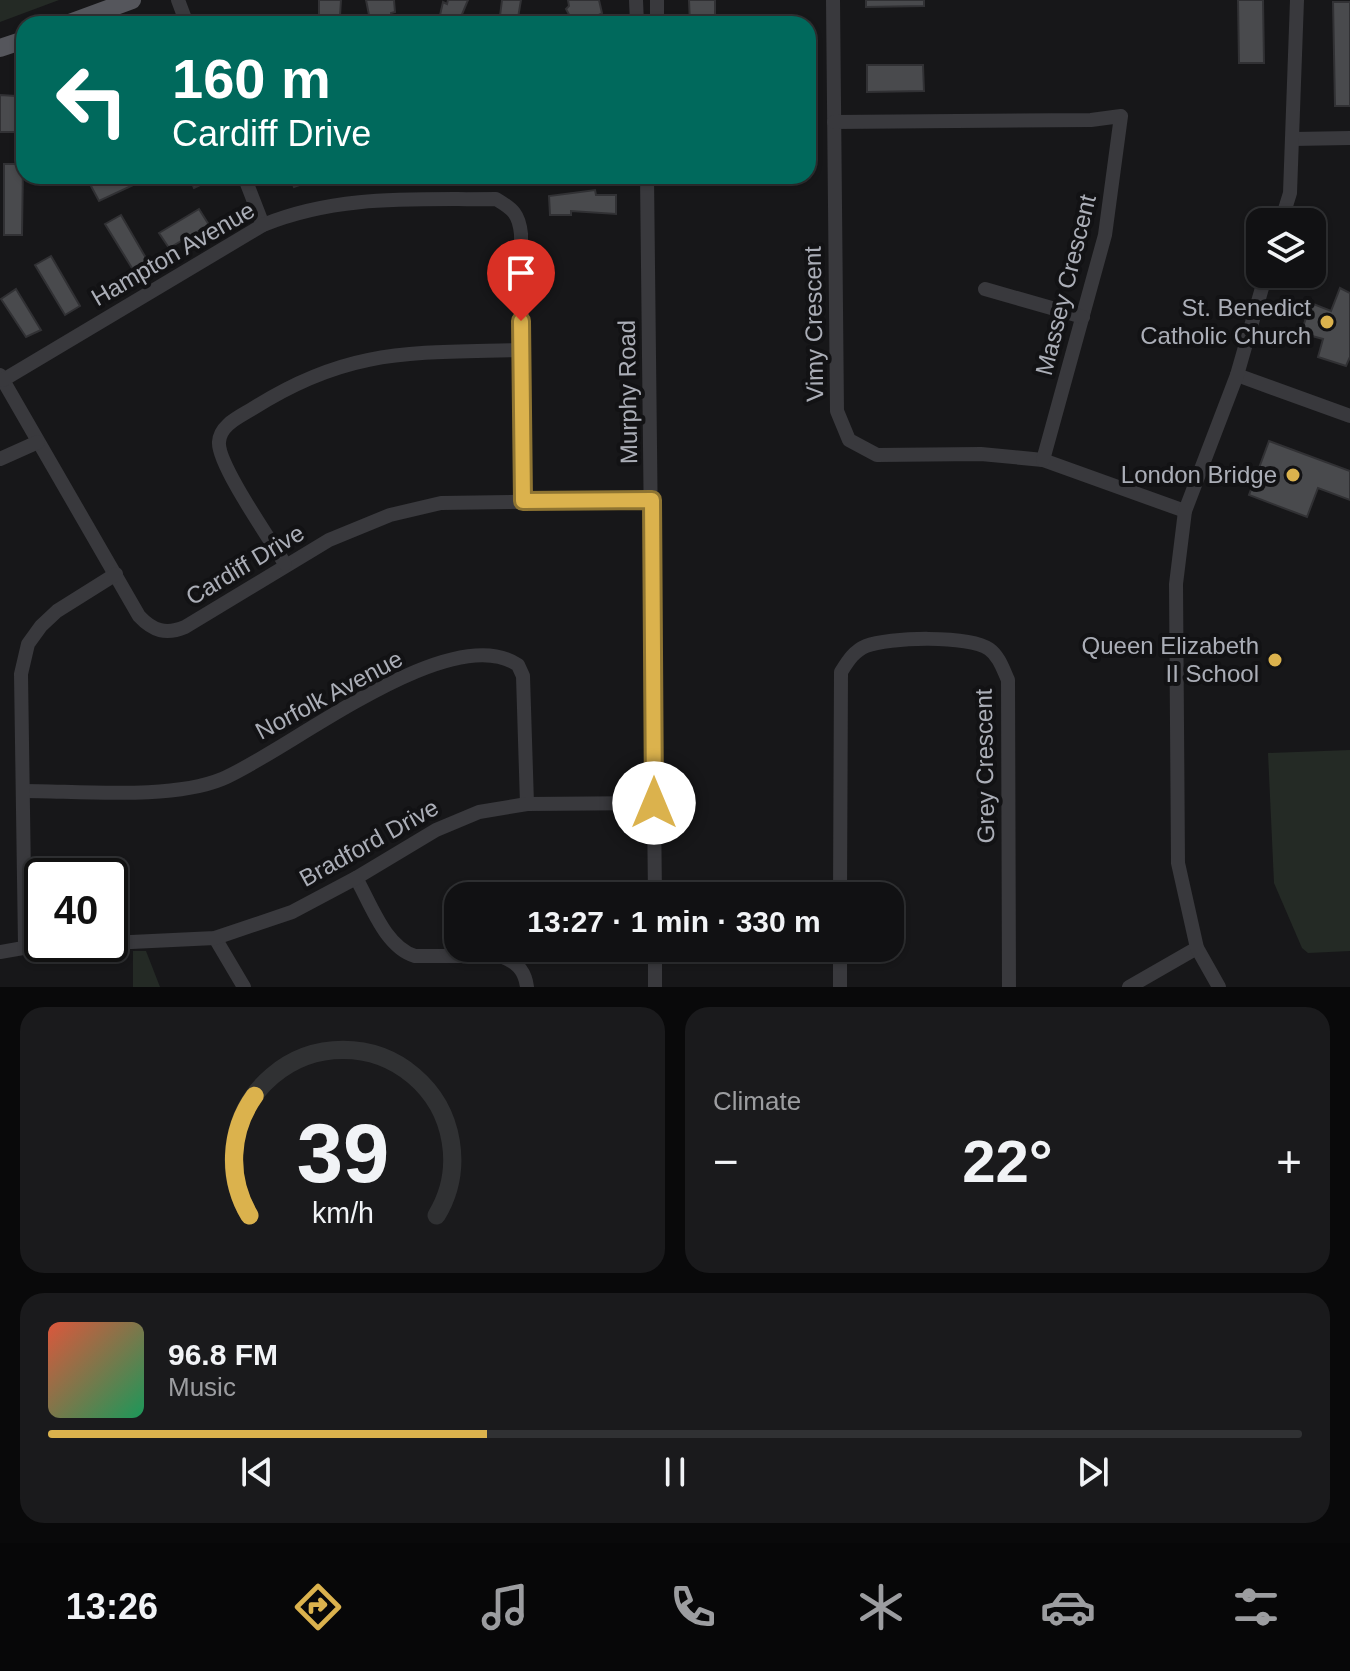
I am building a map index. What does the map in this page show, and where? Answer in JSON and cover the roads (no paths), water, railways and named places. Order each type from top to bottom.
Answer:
[{"type":"main road","points":[[89,16],[132,0]]},
{"type":"street","name":"Vimy Crescent","points":[[833,0],[837,411],[849,440],[877,455],[999,455],[1043,460],[1185,511]]},
{"type":"street","points":[[1285,208],[1290,193],[1297,0]]},
{"type":"street","name":"Massey Crescent","points":[[834,122],[1091,120],[1121,116],[1105,235],[1043,460]]},
{"type":"street","points":[[1293,139],[1350,138]]},
{"type":"street","points":[[247,184],[263,225]]},
{"type":"street","name":"Murphy Road","points":[[647,184],[655,882]]},
{"type":"street","name":"Hampton Avenue","points":[[2,378],[263,225],[347,201],[496,199],[513,209],[520,218],[523,501]]},
{"type":"street","points":[[1219,987],[1197,948],[1178,863],[1176,584],[1185,511],[1237,375],[1262,288]]},
{"type":"street","points":[[985,289],[1083,317]]},
{"type":"street","points":[[285,564],[224,463],[219,440],[222,430],[283,390],[316,374],[358,360],[405,353],[521,350]]},
{"type":"street","points":[[1237,375],[1350,416]]},
{"type":"street","name":"Cardiff Drive","points":[[2,378],[147,626],[173,632],[329,540],[390,515],[441,503],[652,500]]},
{"type":"street","points":[[0,459],[38,442]]},
{"type":"street","points":[[24,868],[21,674],[28,644],[57,611],[116,574]]},
{"type":"street","name":"Grey Crescent","points":[[840,882],[841,672],[850,657],[878,642],[965,640],[992,651],[1008,680],[1009,987]]},
{"type":"street","name":"Norfolk Avenue","points":[[23,791],[198,787],[240,770],[383,686],[454,661],[493,655],[518,665],[523,676],[527,804]]},
{"type":"street","name":"Bradford Drive","points":[[128,942],[215,938],[292,912],[457,819],[527,804],[654,803]]},
{"type":"street","points":[[356,878],[389,936],[403,952],[415,956],[500,956],[512,960],[521,970],[527,987]]},
{"type":"street","points":[[215,938],[244,987]]},
{"type":"street","points":[[0,952],[24,946]]},
{"type":"street","points":[[1129,987],[1197,948]]},
{"type":"street","points":[[655,962],[655,987]]},
{"type":"street","points":[[840,962],[840,987]]},
{"type":"place","name":"St. Benedict Catholic Church","points":[[1327,322]]},
{"type":"place","name":"London Bridge","points":[[1293,475]]},
{"type":"place","name":"Queen Elizabeth II School","points":[[1275,660]]}]
